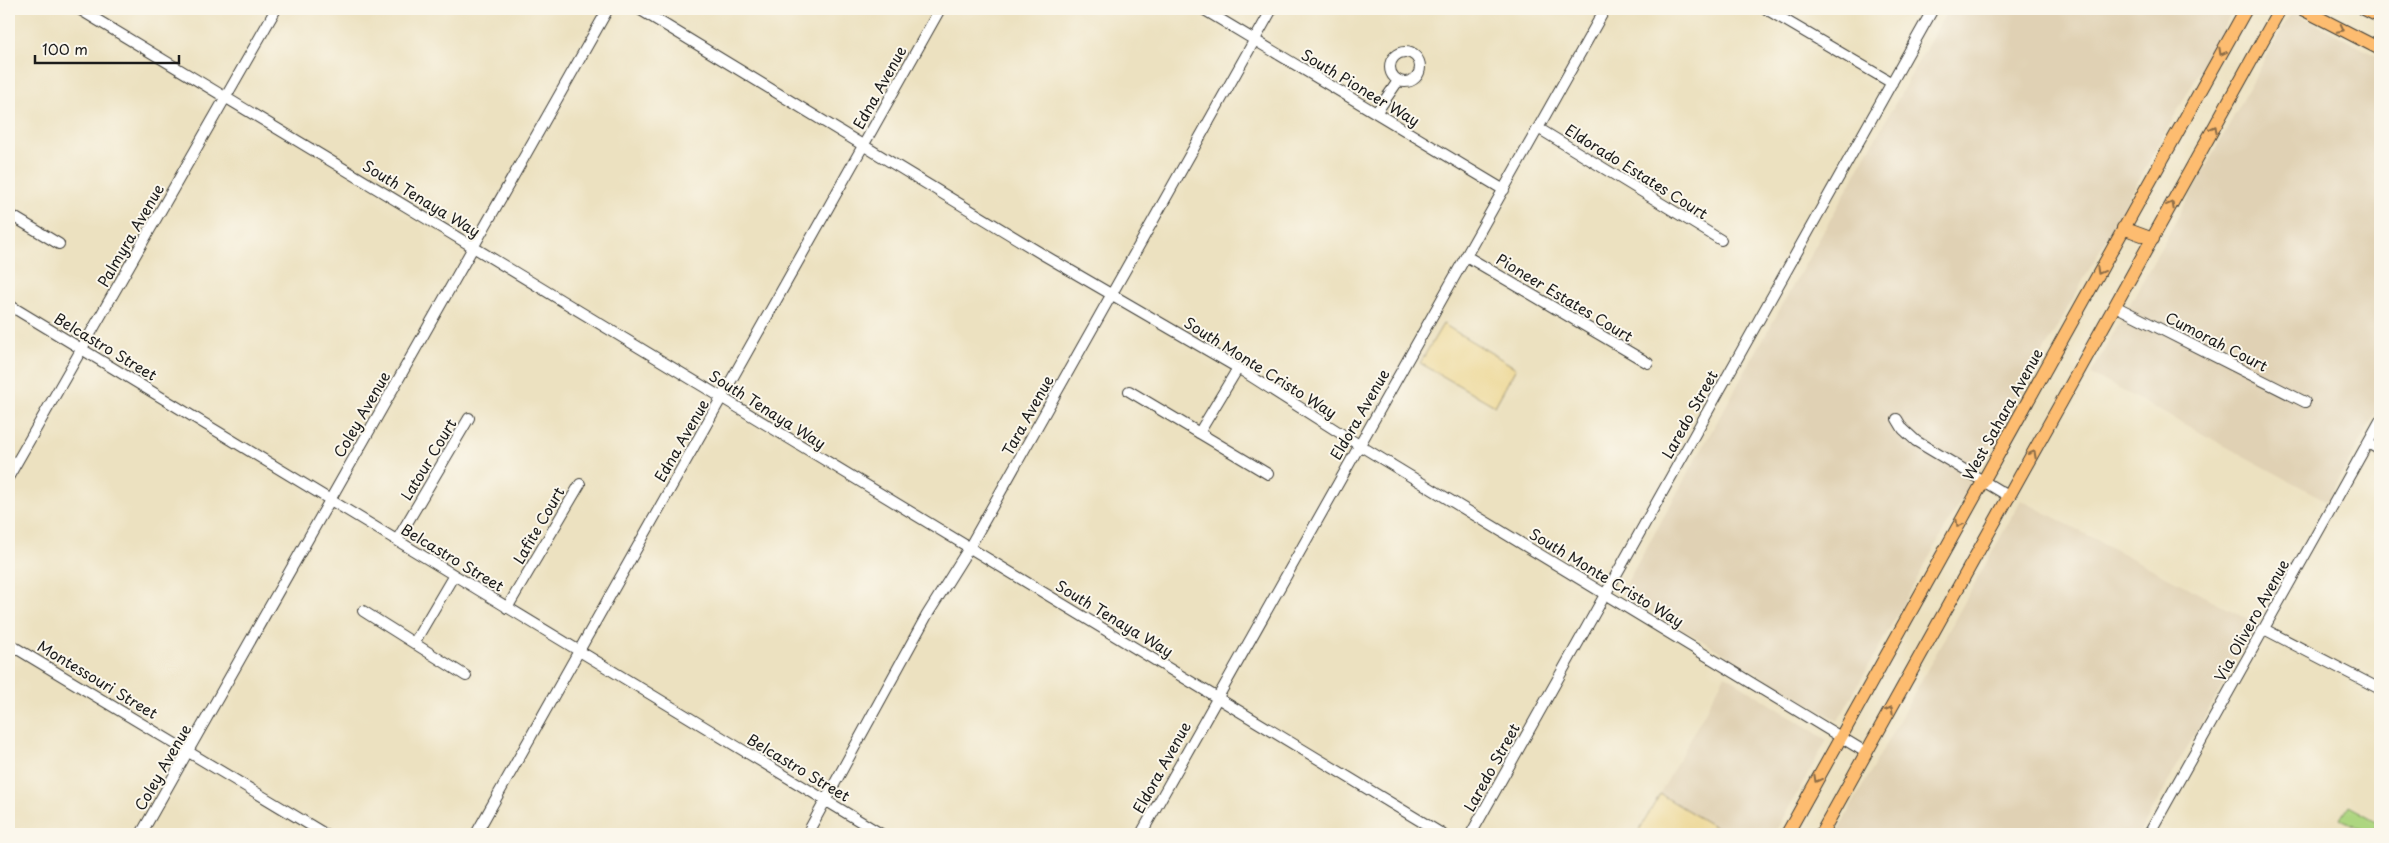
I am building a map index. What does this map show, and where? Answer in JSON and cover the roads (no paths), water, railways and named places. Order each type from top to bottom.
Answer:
[{"type":"main road","name":"West Sahara Avenue","points":[[1786,834],[2246,9]]},
{"type":"main road","points":[[1821,834],[2280,9]]},
{"type":"main road","points":[[2302,9],[2380,49]]},
{"type":"main road","points":[[2364,9],[2380,17]]},
{"type":"main road","points":[[2124,228],[2153,239]]},
{"type":"street","name":"South Tenaya Way","points":[[79,9],[644,349],[1442,834]]},
{"type":"street","name":"Palmyra Avenue","points":[[9,476],[276,9]]},
{"type":"street","name":"Coley Avenue","points":[[141,834],[608,9]]},
{"type":"street","name":"South Monte Cristo Way","points":[[639,9],[1238,368],[1359,445],[1866,753]]},
{"type":"street","name":"Edna Avenue","points":[[476,834],[940,9]]},
{"type":"street","name":"South Pioneer Way","points":[[1203,9],[1504,190]]},
{"type":"street","name":"Tara Avenue","points":[[807,834],[927,615],[969,548],[1272,9]]},
{"type":"street","name":"Eldora Avenue","points":[[1141,834],[1605,9]]},
{"type":"street","points":[[1766,9],[1892,82]]},
{"type":"street","name":"Laredo Street","points":[[1471,834],[1933,9]]},
{"type":"street","points":[[1376,113],[1398,80]]},
{"type":"street","name":"Eldorado Estates Court","points":[[1538,128],[1721,240]]},
{"type":"street","points":[[9,214],[58,244]]},
{"type":"street","name":"Pioneer Estates Court","points":[[1466,256],[1648,363]]},
{"type":"street","name":"Belcastro Street","points":[[9,305],[881,834]]},
{"type":"street","name":"Cumorah Court","points":[[2116,306],[2305,402]]},
{"type":"street","points":[[1199,433],[1238,368]]},
{"type":"street","points":[[1129,391],[1268,474]]},
{"type":"street","name":"Latour Court","points":[[397,540],[469,418]]},
{"type":"street","points":[[1897,419],[1903,429],[1916,441],[2010,496]]},
{"type":"street","name":"Via Olivero Avenue","points":[[2149,834],[2380,421]]},
{"type":"street","points":[[2368,443],[2380,450]]},
{"type":"street","name":"Lafite Court","points":[[507,608],[580,484]]},
{"type":"street","points":[[414,643],[454,575]]},
{"type":"street","points":[[363,610],[466,676]]},
{"type":"street","points":[[2264,629],[2380,689]]},
{"type":"street","name":"Montessouri Street","points":[[9,644],[325,834]]}]
